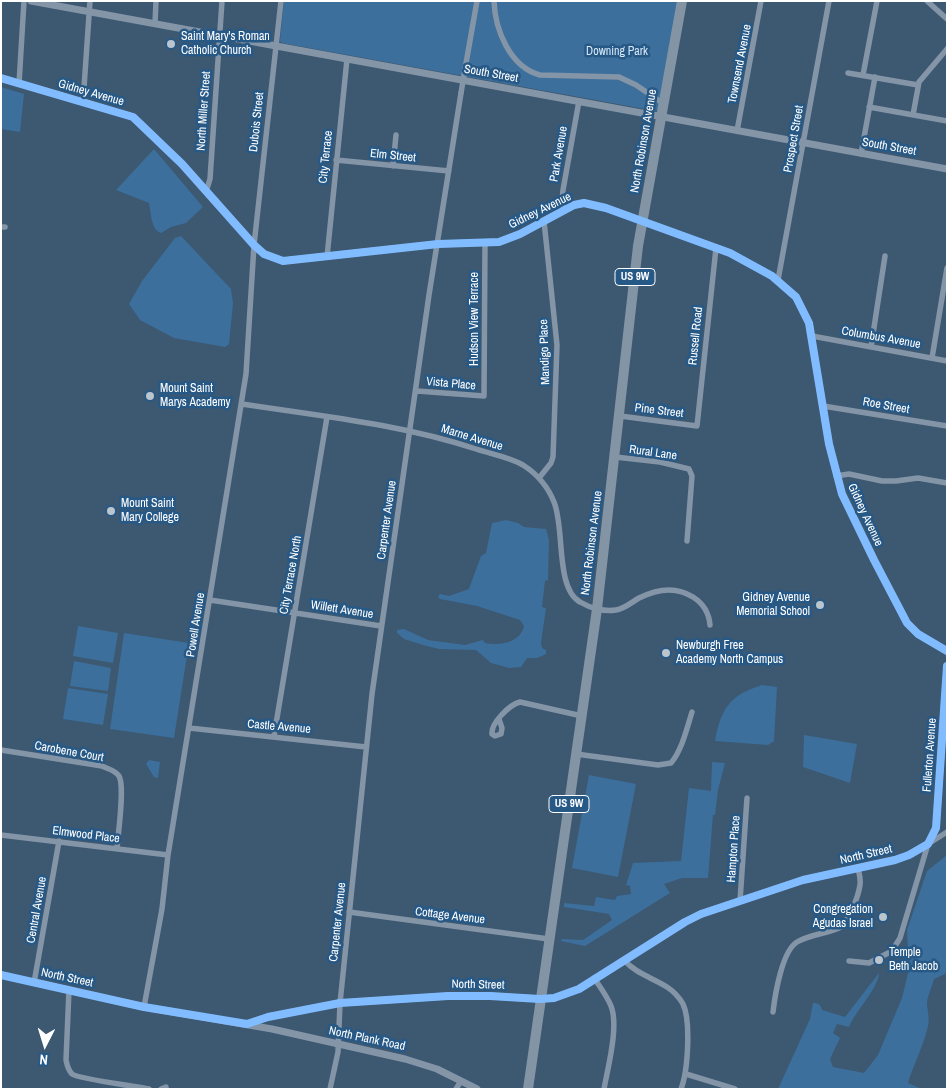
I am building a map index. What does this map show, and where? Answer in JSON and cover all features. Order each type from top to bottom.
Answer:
[{"type":"highway","name":"North Robinson Avenue","points":[[528,1089],[597,609],[638,246],[682,1]]},
{"type":"street","points":[[19,84],[24,1]]},
{"type":"street","name":"South Street","points":[[31,1],[947,169]]},
{"type":"street","points":[[83,102],[90,1]]},
{"type":"street","points":[[155,23],[156,1]]},
{"type":"street","name":"North Miller Street","points":[[206,192],[210,179],[222,1]]},
{"type":"street","name":"Dubois Street","points":[[254,244],[281,1]]},
{"type":"street","name":"Carpenter Avenue","points":[[330,1089],[338,1044],[340,1003],[366,747],[382,626],[448,171],[477,1]]},
{"type":"street","points":[[494,1],[494,10],[506,45],[514,58],[529,72],[546,75],[619,77],[636,85],[664,104]]},
{"type":"street","name":"Townsend Avenue","points":[[737,131],[762,1]]},
{"type":"street","name":"Prospect Street","points":[[778,280],[828,1]]},
{"type":"street","points":[[863,75],[877,1]]},
{"type":"street","points":[[927,1],[947,19]]},
{"type":"street","points":[[912,115],[918,85],[923,76],[947,49]]},
{"type":"street","name":"City Terrace","points":[[327,257],[347,58]]},
{"type":"street","points":[[848,73],[918,85]]},
{"type":"street","points":[[861,154],[875,77]]},
{"type":"street","name":"Gidney Avenue","points":[[1,78],[133,117],[165,147],[264,254],[283,261],[438,244],[499,242],[511,238],[574,205],[584,204],[594,205],[716,248],[754,265],[778,280],[796,297],[809,323],[836,476],[846,505],[907,623],[918,634],[947,651]]},
{"type":"street","name":"Park Avenue","points":[[564,210],[563,190],[579,101]]},
{"type":"street","points":[[869,107],[947,121]]},
{"type":"street","points":[[393,166],[396,135]]},
{"type":"street","name":"Elm Street","points":[[336,160],[448,171]]},
{"type":"street","name":"Mandigo Place","points":[[539,478],[551,463],[553,457],[557,345],[544,221]]},
{"type":"street","name":"Hudson View Terrace","points":[[484,396],[485,243]]},
{"type":"street","name":"Powell Avenue","points":[[144,1007],[162,909],[168,855],[242,404],[246,374],[254,244]]},
{"type":"street","name":"Russell Road","points":[[697,426],[716,248]]},
{"type":"street","points":[[871,347],[885,256]]},
{"type":"street","points":[[932,358],[947,268]]},
{"type":"street","name":"Columbus Avenue","points":[[812,336],[947,360]]},
{"type":"street","name":"Vista Place","points":[[417,391],[484,396]]},
{"type":"street","name":"Marne Avenue","points":[[242,404],[411,430],[521,464],[539,478],[551,495],[559,517],[565,581],[568,589],[573,597],[580,602],[597,609]]},
{"type":"street","name":"Roe Street","points":[[823,406],[947,426]]},
{"type":"street","name":"Pine Street","points":[[620,416],[697,426]]},
{"type":"street","name":"City Terrace North","points":[[274,736],[327,417]]},
{"type":"street","name":"Rural Lane","points":[[615,458],[660,462],[689,469],[692,476],[687,541]]},
{"type":"street","points":[[836,476],[849,474],[882,481],[918,478],[947,484]]},
{"type":"street","points":[[597,609],[617,610],[651,593],[662,590],[674,590],[685,592],[695,598],[709,615],[710,625]]},
{"type":"street","name":"Willett Avenue","points":[[210,600],[382,626]]},
{"type":"street","name":"Fullerton Avenue","points":[[928,844],[936,828],[947,666]]},
{"type":"street","points":[[499,719],[510,707],[520,702],[582,716]]},
{"type":"street","points":[[576,754],[658,765],[671,763],[683,738],[692,712]]},
{"type":"street","name":"Castle Avenue","points":[[189,728],[366,747]]},
{"type":"street","name":"Carobene Court","points":[[1,750],[102,766],[118,775],[121,788],[117,848]]},
{"type":"street","name":"Hampton Place","points":[[740,901],[748,798]]},
{"type":"street","name":"North Street","points":[[1,975],[144,1007],[247,1024],[340,1003],[448,996],[554,998],[567,994],[701,914],[803,880],[909,855],[947,832]]},
{"type":"street","name":"Elmwood Place","points":[[1,836],[59,841],[168,855]]},
{"type":"street","name":"Central Avenue","points":[[34,983],[59,841]]},
{"type":"street","points":[[849,962],[869,963],[892,951],[900,938],[928,844]]},
{"type":"street","points":[[773,1012],[778,980],[792,946],[802,940],[841,927],[860,884],[858,868]]},
{"type":"street","name":"Cottage Avenue","points":[[349,912],[549,939]]},
{"type":"street","points":[[624,960],[634,969],[668,988],[682,1002],[685,1011],[687,1037],[686,1074],[682,1089]]},
{"type":"street","points":[[594,978],[611,1006],[614,1016],[604,1089]]},
{"type":"street","points":[[69,990],[66,1060],[68,1068],[72,1073],[86,1078],[148,1089]]},
{"type":"street","points":[[272,1029],[276,1016]]},
{"type":"street","name":"North Plank Road","points":[[247,1024],[418,1062],[476,1089]]},
{"type":"street","points":[[686,1074],[735,1089]]},
{"type":"street","points":[[456,1089],[461,1081]]},
{"type":"green space","name":"Downing Park","points":[[284,1],[678,1],[659,109],[656,111],[282,43],[280,41]]},
{"type":"green space","points":[[1,87],[24,94],[20,132],[1,129]]},
{"type":"green space","points":[[154,149],[203,207],[186,223],[171,227],[161,233],[153,225],[149,203],[116,190]]},
{"type":"green space","points":[[181,236],[231,289],[233,303],[229,344],[225,347],[174,338],[140,320],[129,304],[142,281],[175,238]]},
{"type":"green space","points":[[506,520],[518,523],[524,527],[546,529],[549,540],[548,580],[545,581],[542,607],[546,608],[541,643],[542,648],[546,650],[546,654],[537,658],[527,658],[521,667],[509,668],[491,663],[476,650],[439,649],[404,639],[397,633],[397,630],[404,629],[428,640],[465,645],[483,640],[485,643],[497,644],[509,642],[522,632],[524,626],[520,620],[477,606],[438,597],[440,594],[449,596],[469,589],[481,556],[486,553],[492,523]]},
{"type":"green space","points":[[78,626],[118,633],[113,663],[73,656]]},
{"type":"green space","points":[[124,633],[189,643],[174,738],[110,729]]},
{"type":"green space","points":[[74,661],[111,668],[108,691],[70,686]]},
{"type":"green space","points":[[762,685],[777,687],[774,741],[768,745],[715,741],[720,720],[729,704],[742,693]]},
{"type":"green space","points":[[68,688],[108,694],[103,725],[63,719]]},
{"type":"green space","points":[[804,735],[857,744],[850,783],[803,767]]},
{"type":"green space","points":[[149,760],[160,762],[158,778],[154,777],[146,764]]},
{"type":"green space","points":[[712,762],[725,763],[718,790],[715,815],[713,815],[708,878],[682,878],[664,884],[670,893],[585,946],[561,941],[562,939],[583,940],[612,920],[609,914],[564,907],[564,903],[594,906],[596,897],[615,900],[617,896],[631,894],[630,886],[626,885],[633,863],[681,861],[689,788],[711,791]]},
{"type":"green space","points":[[589,775],[636,784],[618,877],[572,868]]},
{"type":"green space","points":[[947,855],[947,969],[945,974],[934,979],[927,1002],[928,1026],[908,1083],[922,1089],[778,1089],[810,1019],[813,1003],[817,1003],[822,1010],[845,1017],[879,973],[875,986],[849,1027],[837,1024],[833,1033],[840,1038],[830,1059],[833,1067],[864,1073],[878,1055],[902,998],[909,970],[907,930],[927,871]]},
{"type":"cycle path","points":[[1,78],[133,117],[182,164],[254,245],[264,254],[283,261],[438,244],[499,242],[520,234],[574,205],[584,203],[606,208],[730,253],[772,276],[796,297],[809,323],[829,444],[842,494],[907,623],[918,634],[947,651]]},
{"type":"cycle path","points":[[1,975],[144,1007],[247,1024],[268,1017],[340,1003],[448,996],[554,998],[579,989],[685,922],[701,914],[803,880],[895,860],[909,855],[928,844],[936,828],[947,666]]},
{"type":"place","name":"Saint Mary's Roman Catholic Church","points":[[171,44]]},
{"type":"place","name":"Mount Saint Marys Academy","points":[[150,396]]},
{"type":"place","name":"Mount Saint Mary College","points":[[111,511]]},
{"type":"place","name":"Gidney Avenue Memorial School","points":[[820,605]]},
{"type":"place","name":"Newburgh Free Academy North Campus","points":[[666,653]]},
{"type":"place","name":"Congregation Agudas Israel","points":[[883,917]]},
{"type":"place","name":"Temple Beth Jacob","points":[[879,960]]}]
